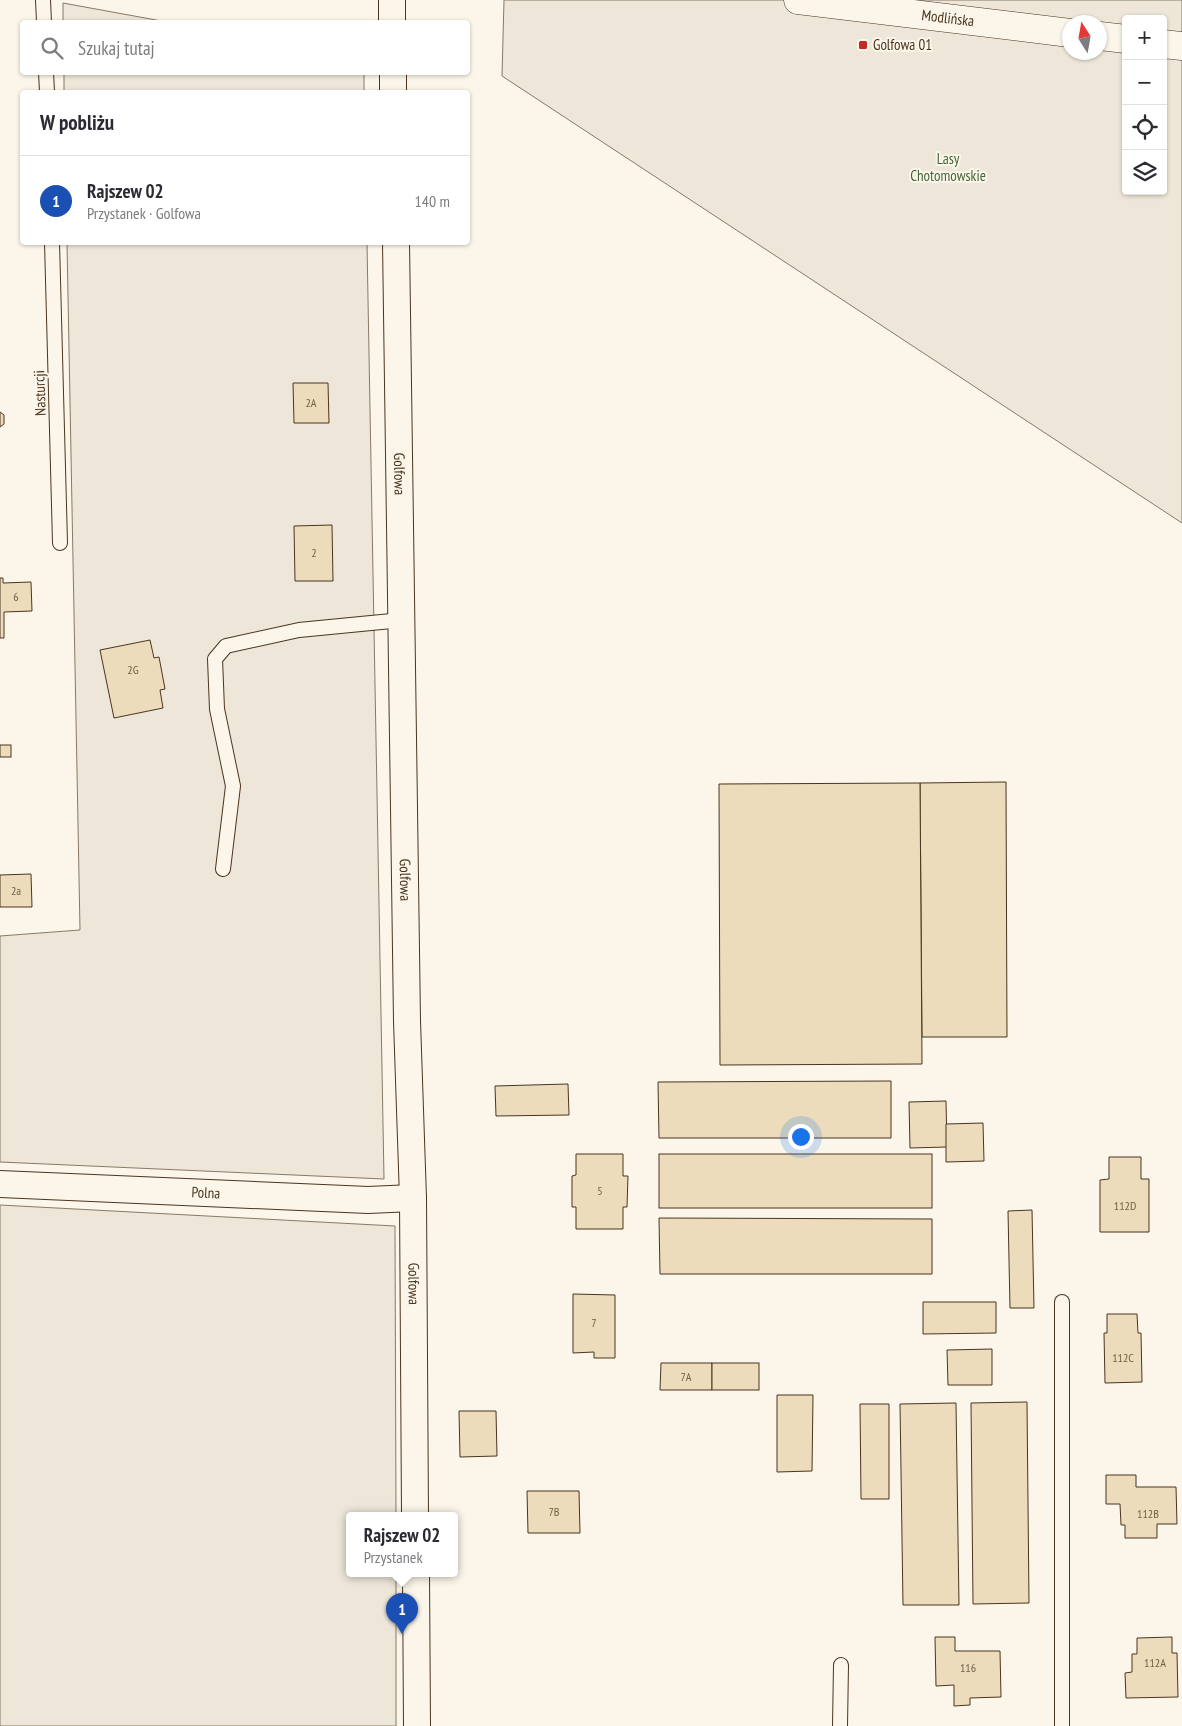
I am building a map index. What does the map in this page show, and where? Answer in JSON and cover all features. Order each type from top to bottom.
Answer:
[{"type":"main road","name":"Modlińska","points":[[798,0],[1062,32]]},
{"type":"main road","points":[[1107,37],[1122,39]]},
{"type":"main road","points":[[1167,44],[1182,46]]},
{"type":"street","points":[[392,0],[392,20]]},
{"type":"street","points":[[393,75],[393,90]]},
{"type":"street","name":"Golfowa","points":[[396,245],[407,1021],[413,1198],[415,1512]]},
{"type":"street","name":"Polna","points":[[0,1184],[368,1200],[413,1198]]},
{"type":"street","points":[[416,1577],[417,1726]]},
{"type":"lane","points":[[43,0],[44,20]]},
{"type":"lane","points":[[46,75],[47,90]]},
{"type":"lane","name":"Nasturcji","points":[[52,245],[60,542]]},
{"type":"lane","points":[[223,869],[233,786],[217,709],[215,659],[226,646],[299,630],[402,620]]},
{"type":"lane","points":[[1062,1302],[1062,1726]]},
{"type":"lane","points":[[840,1726],[841,1665]]},
{"type":"green space","name":"Lasy Chotomowskie","points":[[504,0],[1182,0],[1182,523],[502,76]]},
{"type":"green space","points":[[63,3],[156,20],[63,20]]},
{"type":"green space","points":[[64,75],[364,75],[364,90],[64,90]]},
{"type":"green space","points":[[67,245],[367,245],[384,1179],[0,1162],[0,936],[80,930]]},
{"type":"green space","points":[[0,1205],[395,1226],[396,1512],[346,1512],[346,1577],[396,1577],[396,1726],[0,1726]]},
{"type":"building","points":[[293,383],[328,383],[329,423],[294,423]]},
{"type":"building","points":[[0,412],[4,415],[4,424],[0,427]]},
{"type":"building","points":[[332,525],[333,581],[295,581],[294,526]]},
{"type":"building","points":[[0,578],[3,578],[3,583],[31,582],[32,611],[4,612],[4,638],[0,638]]},
{"type":"building","points":[[150,640],[154,658],[159,657],[165,689],[160,690],[163,708],[114,718],[100,650]]},
{"type":"building","points":[[0,745],[11,745],[11,757],[0,757]]},
{"type":"building","points":[[1006,782],[1007,1037],[922,1037],[920,783]]},
{"type":"building","points":[[920,783],[922,1064],[720,1065],[719,784]]},
{"type":"building","points":[[31,874],[32,907],[0,907],[0,875]]},
{"type":"building","points":[[891,1081],[891,1138],[659,1138],[658,1082]]},
{"type":"building","points":[[568,1084],[569,1115],[496,1116],[495,1086]]},
{"type":"building","points":[[946,1101],[947,1147],[910,1148],[909,1102]]},
{"type":"building","points":[[983,1123],[984,1161],[946,1162],[946,1124]]},
{"type":"building","points":[[576,1154],[623,1154],[623,1176],[628,1176],[627,1207],[623,1207],[623,1229],[576,1229],[576,1207],[572,1207],[572,1176],[576,1175]]},
{"type":"building","points":[[659,1154],[932,1154],[932,1208],[659,1208]]},
{"type":"building","points":[[1109,1157],[1141,1157],[1141,1179],[1149,1179],[1149,1232],[1100,1232],[1100,1180],[1109,1179]]},
{"type":"building","points":[[1032,1210],[1034,1308],[1010,1308],[1008,1211]]},
{"type":"building","points":[[659,1218],[932,1219],[932,1274],[660,1274]]},
{"type":"building","points":[[573,1294],[615,1295],[615,1358],[594,1358],[594,1352],[573,1353]]},
{"type":"building","points":[[923,1302],[996,1302],[996,1333],[923,1334]]},
{"type":"building","points":[[1107,1314],[1137,1314],[1138,1333],[1141,1333],[1142,1382],[1105,1383],[1104,1333],[1107,1333]]},
{"type":"building","points":[[992,1349],[992,1385],[948,1385],[947,1350]]},
{"type":"building","points":[[661,1363],[712,1363],[712,1390],[660,1390]]},
{"type":"building","points":[[712,1363],[759,1363],[759,1390],[712,1390]]},
{"type":"building","points":[[777,1395],[813,1395],[812,1471],[777,1472]]},
{"type":"building","points":[[1027,1402],[1029,1603],[973,1604],[971,1403]]},
{"type":"building","points":[[956,1403],[959,1605],[903,1605],[900,1404]]},
{"type":"building","points":[[860,1404],[889,1404],[889,1499],[861,1499]]},
{"type":"building","points":[[459,1411],[496,1411],[497,1456],[460,1457]]},
{"type":"building","points":[[1106,1475],[1136,1475],[1136,1487],[1176,1487],[1177,1524],[1157,1524],[1157,1538],[1125,1538],[1125,1525],[1121,1525],[1120,1504],[1106,1504]]},
{"type":"building","points":[[527,1491],[579,1491],[580,1533],[528,1533]]},
{"type":"building","points":[[935,1637],[955,1637],[955,1651],[1000,1651],[1001,1697],[970,1698],[970,1705],[954,1706],[954,1685],[936,1686]]},
{"type":"building","points":[[1172,1637],[1172,1653],[1177,1653],[1178,1697],[1126,1698],[1125,1673],[1132,1672],[1132,1654],[1137,1654],[1137,1638]]},
{"type":"place","name":"Golfowa 01","points":[[863,45]]},
{"type":"place","name":"Rajszew 02","points":[[402,1634]]}]
